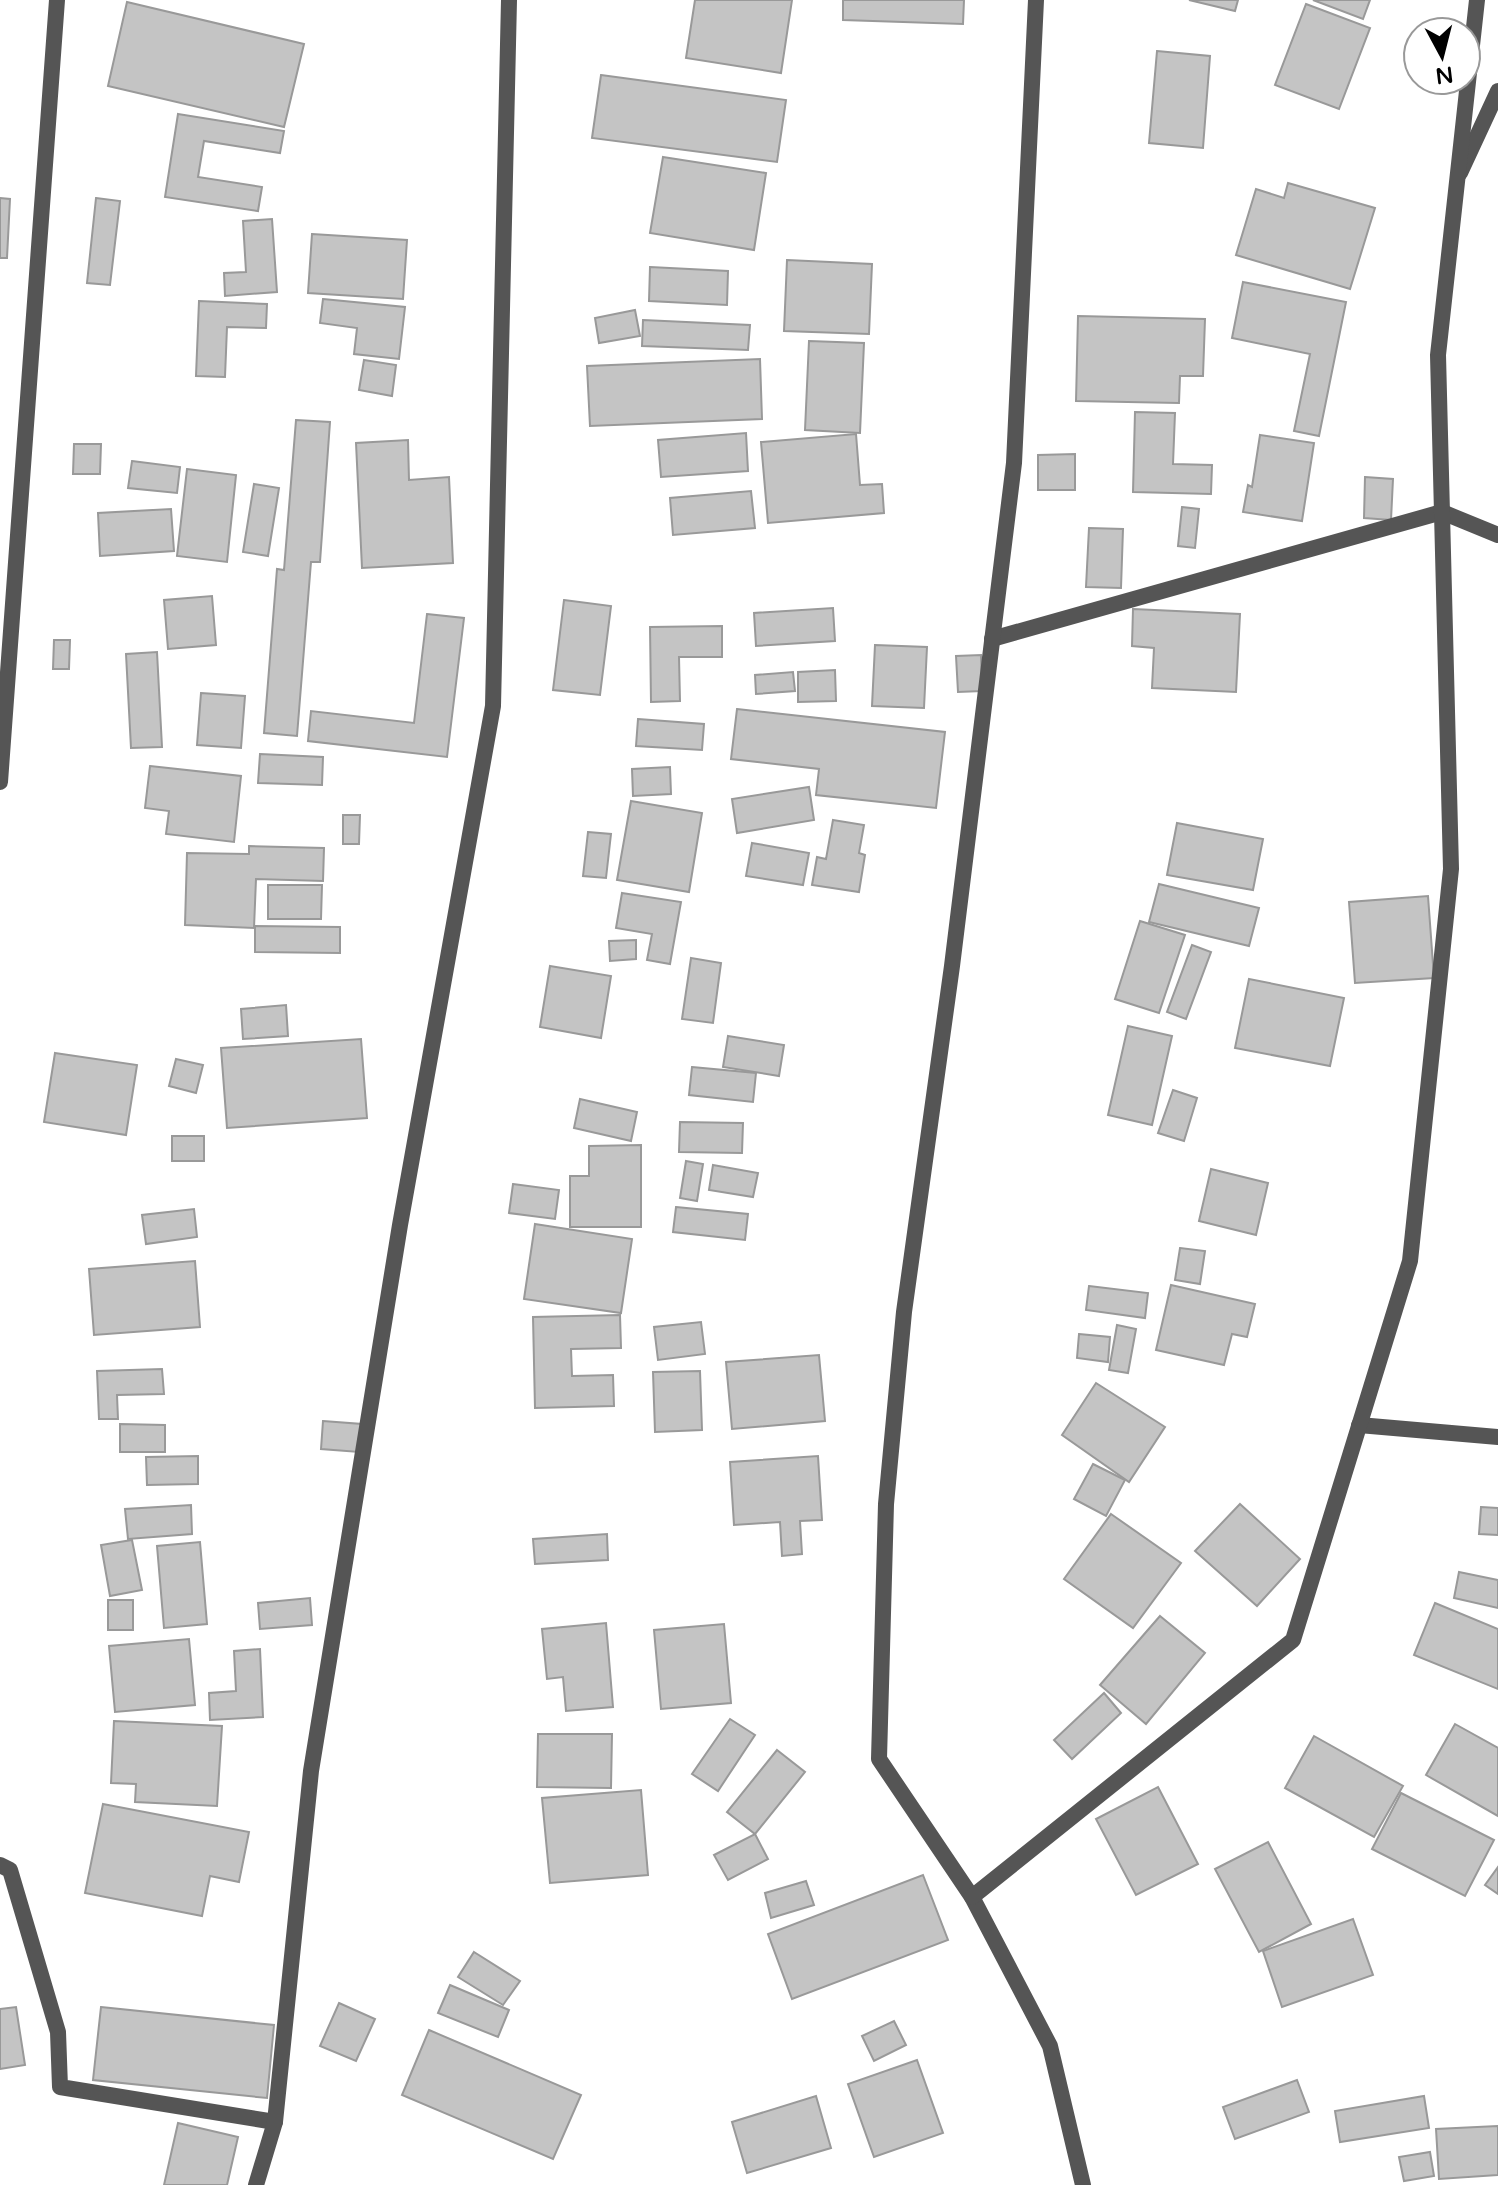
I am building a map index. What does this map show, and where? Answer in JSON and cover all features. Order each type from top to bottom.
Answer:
[{"type":"street","points":[[0,782],[57,0]]},
{"type":"street","points":[[256,2185],[275,2122],[311,1771],[400,1225],[493,706],[509,0]]},
{"type":"street","points":[[1036,0],[1014,463],[952,966],[904,1312],[886,1504],[879,1759],[972,1897],[1050,2046],[1083,2185]]},
{"type":"street","points":[[972,1897],[1293,1640],[1410,1261],[1451,869],[1438,355],[1477,0]]},
{"type":"street","points":[[1458,177],[1498,91]]},
{"type":"street","points":[[992,639],[1442,512],[1498,535]]},
{"type":"street","points":[[1359,1425],[1498,1437]]},
{"type":"street","points":[[0,1865],[10,1870],[58,2032],[60,2087],[275,2122]]},
{"type":"building","points":[[695,0],[792,0],[781,73],[686,58]]},
{"type":"building","points":[[843,0],[964,0],[963,24],[843,20]]},
{"type":"building","points":[[1189,0],[1238,0],[1235,11]]},
{"type":"building","points":[[1313,0],[1370,0],[1363,19]]},
{"type":"building","points":[[127,2],[304,44],[284,127],[108,86]]},
{"type":"building","points":[[1306,4],[1370,28],[1339,109],[1275,85]]},
{"type":"building","points":[[1157,51],[1210,56],[1203,148],[1149,143]]},
{"type":"building","points":[[601,75],[786,100],[777,162],[592,138]]},
{"type":"building","points":[[178,114],[284,131],[280,153],[204,141],[198,177],[262,187],[258,211],[165,197]]},
{"type":"building","points":[[663,157],[766,173],[754,250],[650,233]]},
{"type":"building","points":[[1288,183],[1375,208],[1350,289],[1236,255],[1256,189],[1284,198]]},
{"type":"building","points":[[0,198],[10,199],[7,258],[0,258]]},
{"type":"building","points":[[96,198],[120,201],[110,285],[87,283]]},
{"type":"building","points":[[272,219],[277,292],[225,296],[224,273],[246,272],[243,221]]},
{"type":"building","points":[[312,234],[407,240],[403,299],[308,293]]},
{"type":"building","points":[[787,260],[872,264],[869,334],[784,331]]},
{"type":"building","points":[[650,267],[728,271],[727,305],[649,301]]},
{"type":"building","points":[[1243,282],[1346,302],[1319,436],[1294,431],[1310,354],[1232,338]]},
{"type":"building","points":[[323,299],[405,307],[399,359],[354,354],[357,328],[320,323]]},
{"type":"building","points":[[199,301],[267,304],[266,328],[227,327],[225,377],[196,376]]},
{"type":"building","points":[[635,310],[640,336],[599,343],[595,318]]},
{"type":"building","points":[[1078,316],[1205,319],[1203,376],[1180,376],[1179,403],[1076,401]]},
{"type":"building","points":[[643,320],[750,325],[748,350],[642,346]]},
{"type":"building","points":[[809,341],[864,343],[860,433],[805,430]]},
{"type":"building","points":[[760,359],[762,419],[590,426],[587,366]]},
{"type":"building","points":[[364,360],[396,365],[392,396],[359,390]]},
{"type":"building","points":[[1135,412],[1175,413],[1173,464],[1212,465],[1211,494],[1133,492]]},
{"type":"building","points":[[296,420],[330,422],[320,562],[311,562],[297,736],[264,733],[277,569],[284,570]]},
{"type":"building","points":[[746,433],[748,471],[661,477],[658,440]]},
{"type":"building","points":[[856,434],[860,485],[882,484],[884,513],[768,523],[761,442]]},
{"type":"building","points":[[1260,435],[1314,443],[1302,521],[1243,512],[1248,485],[1252,487]]},
{"type":"building","points":[[408,440],[409,480],[449,477],[453,563],[362,568],[356,443]]},
{"type":"building","points":[[74,444],[101,444],[100,474],[73,474]]},
{"type":"building","points":[[1075,454],[1075,490],[1038,490],[1038,455]]},
{"type":"building","points":[[132,461],[180,467],[177,493],[128,488]]},
{"type":"building","points":[[187,469],[236,475],[227,562],[177,556]]},
{"type":"building","points":[[1365,477],[1393,479],[1391,520],[1364,518]]},
{"type":"building","points":[[254,484],[279,488],[268,556],[243,552]]},
{"type":"building","points":[[751,491],[755,528],[673,535],[670,498]]},
{"type":"building","points":[[1182,507],[1199,509],[1195,548],[1178,546]]},
{"type":"building","points":[[171,509],[174,551],[100,556],[98,513]]},
{"type":"building","points":[[1089,528],[1123,529],[1121,588],[1086,587]]},
{"type":"building","points":[[212,596],[216,645],[168,649],[164,600]]},
{"type":"building","points":[[564,600],[611,606],[600,695],[553,690]]},
{"type":"building","points":[[833,608],[835,641],[756,646],[754,613]]},
{"type":"building","points":[[1133,609],[1240,614],[1236,692],[1152,688],[1154,648],[1132,646]]},
{"type":"building","points":[[427,614],[464,618],[447,757],[308,741],[311,711],[414,723]]},
{"type":"building","points":[[722,626],[722,657],[679,657],[680,701],[651,702],[650,627]]},
{"type":"building","points":[[54,640],[70,640],[69,669],[53,669]]},
{"type":"building","points":[[875,645],[927,647],[924,708],[872,706]]},
{"type":"building","points":[[157,652],[162,747],[131,748],[126,654]]},
{"type":"building","points":[[981,655],[982,691],[958,692],[956,656]]},
{"type":"building","points":[[835,670],[836,701],[798,702],[798,672]]},
{"type":"building","points":[[793,672],[795,691],[756,694],[755,675]]},
{"type":"building","points":[[201,693],[245,696],[241,748],[197,745]]},
{"type":"building","points":[[737,709],[945,732],[936,808],[816,795],[819,769],[731,759]]},
{"type":"building","points":[[638,719],[704,724],[702,750],[636,746]]},
{"type":"building","points":[[260,754],[323,757],[322,785],[258,783]]},
{"type":"building","points":[[150,766],[241,776],[234,842],[166,834],[169,811],[145,808]]},
{"type":"building","points":[[670,767],[671,794],[633,796],[632,769]]},
{"type":"building","points":[[809,787],[814,820],[737,833],[732,799]]},
{"type":"building","points":[[631,801],[702,813],[689,892],[617,880]]},
{"type":"building","points":[[343,815],[360,815],[359,844],[343,844]]},
{"type":"building","points":[[833,820],[864,825],[859,853],[865,855],[859,892],[812,885],[817,857],[826,859]]},
{"type":"building","points":[[1177,823],[1263,839],[1253,890],[1167,875]]},
{"type":"building","points":[[588,832],[611,834],[606,878],[583,876]]},
{"type":"building","points":[[752,843],[809,853],[803,885],[746,876]]},
{"type":"building","points":[[249,846],[324,848],[323,881],[256,879],[254,928],[185,925],[187,853],[249,854]]},
{"type":"building","points":[[1159,884],[1259,908],[1249,946],[1149,922]]},
{"type":"building","points":[[268,885],[322,885],[321,919],[268,919]]},
{"type":"building","points":[[622,893],[681,902],[670,964],[647,960],[652,934],[616,928]]},
{"type":"building","points":[[1428,896],[1434,978],[1355,983],[1349,902]]},
{"type":"building","points":[[1140,921],[1185,935],[1159,1013],[1115,999]]},
{"type":"building","points":[[255,926],[340,927],[340,953],[255,952]]},
{"type":"building","points":[[636,940],[636,959],[610,961],[609,941]]},
{"type":"building","points":[[1192,945],[1211,952],[1186,1019],[1167,1012]]},
{"type":"building","points":[[691,958],[721,963],[713,1023],[682,1019]]},
{"type":"building","points":[[550,966],[611,976],[601,1038],[540,1027]]},
{"type":"building","points":[[1249,979],[1344,998],[1330,1066],[1235,1048]]},
{"type":"building","points":[[286,1005],[288,1036],[243,1039],[241,1009]]},
{"type":"building","points":[[1128,1026],[1172,1036],[1152,1125],[1108,1115]]},
{"type":"building","points":[[728,1036],[784,1045],[779,1076],[723,1067]]},
{"type":"building","points":[[361,1039],[367,1118],[227,1128],[221,1048]]},
{"type":"building","points":[[55,1053],[137,1065],[126,1135],[44,1122]]},
{"type":"building","points":[[176,1059],[203,1065],[196,1093],[169,1086]]},
{"type":"building","points":[[692,1067],[756,1073],[753,1102],[689,1095]]},
{"type":"building","points":[[1173,1090],[1197,1098],[1184,1141],[1158,1133]]},
{"type":"building","points":[[580,1099],[637,1112],[631,1141],[574,1128]]},
{"type":"building","points":[[680,1122],[743,1123],[742,1153],[679,1152]]},
{"type":"building","points":[[172,1136],[204,1136],[204,1161],[172,1161]]},
{"type":"building","points":[[641,1145],[641,1227],[570,1227],[570,1176],[589,1176],[589,1146]]},
{"type":"building","points":[[686,1161],[703,1164],[697,1201],[680,1198]]},
{"type":"building","points":[[713,1165],[758,1173],[753,1197],[709,1190]]},
{"type":"building","points":[[1211,1169],[1268,1183],[1256,1235],[1199,1221]]},
{"type":"building","points":[[513,1184],[559,1190],[555,1219],[509,1213]]},
{"type":"building","points":[[676,1207],[748,1214],[745,1240],[673,1232]]},
{"type":"building","points":[[194,1209],[197,1237],[146,1244],[142,1215]]},
{"type":"building","points":[[535,1224],[632,1239],[621,1313],[524,1299]]},
{"type":"building","points":[[1180,1248],[1205,1251],[1200,1284],[1175,1280]]},
{"type":"building","points":[[195,1261],[200,1327],[94,1335],[89,1269]]},
{"type":"building","points":[[1171,1285],[1255,1304],[1247,1337],[1232,1334],[1224,1365],[1156,1350]]},
{"type":"building","points":[[1089,1286],[1148,1293],[1145,1318],[1086,1310]]},
{"type":"building","points":[[620,1315],[621,1348],[571,1349],[572,1376],[613,1375],[614,1406],[535,1408],[533,1317]]},
{"type":"building","points":[[701,1322],[705,1354],[658,1360],[654,1327]]},
{"type":"building","points":[[1117,1325],[1136,1329],[1128,1373],[1109,1370]]},
{"type":"building","points":[[1079,1334],[1110,1337],[1108,1362],[1077,1358]]},
{"type":"building","points":[[819,1355],[825,1421],[732,1429],[726,1362]]},
{"type":"building","points":[[162,1369],[164,1394],[117,1395],[118,1419],[99,1419],[97,1371]]},
{"type":"building","points":[[700,1371],[702,1430],[655,1432],[653,1372]]},
{"type":"building","points":[[1096,1383],[1165,1427],[1129,1482],[1062,1435]]},
{"type":"building","points":[[323,1421],[362,1424],[359,1452],[321,1449]]},
{"type":"building","points":[[120,1424],[165,1425],[165,1452],[120,1452]]},
{"type":"building","points":[[198,1456],[198,1484],[147,1485],[146,1457]]},
{"type":"building","points":[[818,1456],[822,1520],[800,1521],[802,1554],[782,1556],[780,1522],[734,1525],[730,1462]]},
{"type":"building","points":[[1093,1464],[1125,1480],[1106,1516],[1074,1499]]},
{"type":"building","points":[[1240,1504],[1300,1559],[1257,1606],[1195,1551]]},
{"type":"building","points":[[191,1505],[192,1534],[128,1539],[125,1509]]},
{"type":"building","points":[[1481,1507],[1498,1508],[1498,1535],[1479,1534]]},
{"type":"building","points":[[1111,1514],[1181,1563],[1133,1628],[1064,1579]]},
{"type":"building","points":[[607,1534],[608,1560],[535,1564],[533,1539]]},
{"type":"building","points":[[132,1540],[142,1590],[110,1596],[101,1545]]},
{"type":"building","points":[[200,1542],[207,1624],[164,1628],[157,1546]]},
{"type":"building","points":[[1459,1572],[1498,1580],[1498,1608],[1454,1598]]},
{"type":"building","points":[[310,1598],[312,1625],[260,1629],[258,1603]]},
{"type":"building","points":[[108,1600],[133,1600],[133,1630],[108,1630]]},
{"type":"building","points":[[1435,1603],[1498,1629],[1498,1689],[1414,1655]]},
{"type":"building","points":[[1160,1616],[1205,1653],[1146,1724],[1100,1685]]},
{"type":"building","points":[[606,1623],[613,1707],[566,1711],[563,1677],[547,1679],[542,1629]]},
{"type":"building","points":[[724,1624],[731,1703],[661,1709],[654,1630]]},
{"type":"building","points":[[189,1639],[195,1705],[115,1712],[109,1646]]},
{"type":"building","points":[[260,1649],[263,1717],[210,1720],[209,1693],[236,1691],[234,1651]]},
{"type":"building","points":[[1104,1693],[1121,1713],[1072,1759],[1054,1740]]},
{"type":"building","points":[[730,1719],[755,1735],[718,1791],[692,1774]]},
{"type":"building","points":[[114,1721],[222,1726],[217,1806],[135,1802],[136,1784],[111,1783]]},
{"type":"building","points":[[1455,1724],[1498,1748],[1498,1816],[1426,1775]]},
{"type":"building","points":[[538,1734],[612,1734],[611,1788],[537,1787]]},
{"type":"building","points":[[1314,1736],[1403,1786],[1374,1837],[1285,1788]]},
{"type":"building","points":[[777,1750],[805,1772],[755,1834],[727,1812]]},
{"type":"building","points":[[1158,1787],[1198,1864],[1136,1895],[1096,1819]]},
{"type":"building","points":[[641,1790],[648,1875],[550,1883],[542,1798]]},
{"type":"building","points":[[1401,1793],[1494,1840],[1465,1896],[1372,1849]]},
{"type":"building","points":[[103,1804],[249,1832],[239,1882],[210,1876],[202,1916],[85,1893]]},
{"type":"building","points":[[755,1834],[768,1859],[728,1880],[714,1855]]},
{"type":"building","points":[[1268,1842],[1311,1924],[1259,1952],[1215,1869]]},
{"type":"building","points":[[1498,1867],[1498,1894],[1485,1885]]},
{"type":"building","points":[[923,1875],[948,1940],[792,1999],[768,1934]]},
{"type":"building","points":[[806,1881],[814,1905],[771,1918],[765,1893]]},
{"type":"building","points":[[1353,1919],[1373,1975],[1282,2007],[1263,1951]]},
{"type":"building","points":[[474,1952],[520,1981],[503,2005],[458,1977]]},
{"type":"building","points":[[450,1985],[509,2010],[498,2037],[438,2013]]},
{"type":"building","points":[[339,2003],[375,2019],[356,2061],[320,2046]]},
{"type":"building","points":[[16,2007],[25,2065],[0,2069],[0,2009]]},
{"type":"building","points":[[101,2007],[274,2025],[267,2098],[93,2080]]},
{"type":"building","points":[[894,2021],[906,2045],[874,2061],[862,2036]]},
{"type":"building","points":[[429,2030],[581,2095],[553,2159],[402,2095]]},
{"type":"building","points":[[917,2060],[943,2133],[874,2157],[848,2084]]},
{"type":"building","points":[[1297,2080],[1309,2112],[1235,2139],[1223,2107]]},
{"type":"building","points":[[816,2096],[831,2148],[747,2173],[732,2122]]},
{"type":"building","points":[[1424,2096],[1429,2128],[1340,2142],[1335,2111]]},
{"type":"building","points":[[178,2123],[238,2137],[227,2185],[164,2185]]},
{"type":"building","points":[[1498,2126],[1498,2175],[1439,2179],[1436,2129]]},
{"type":"building","points":[[1430,2152],[1434,2176],[1404,2181],[1399,2157]]}]
